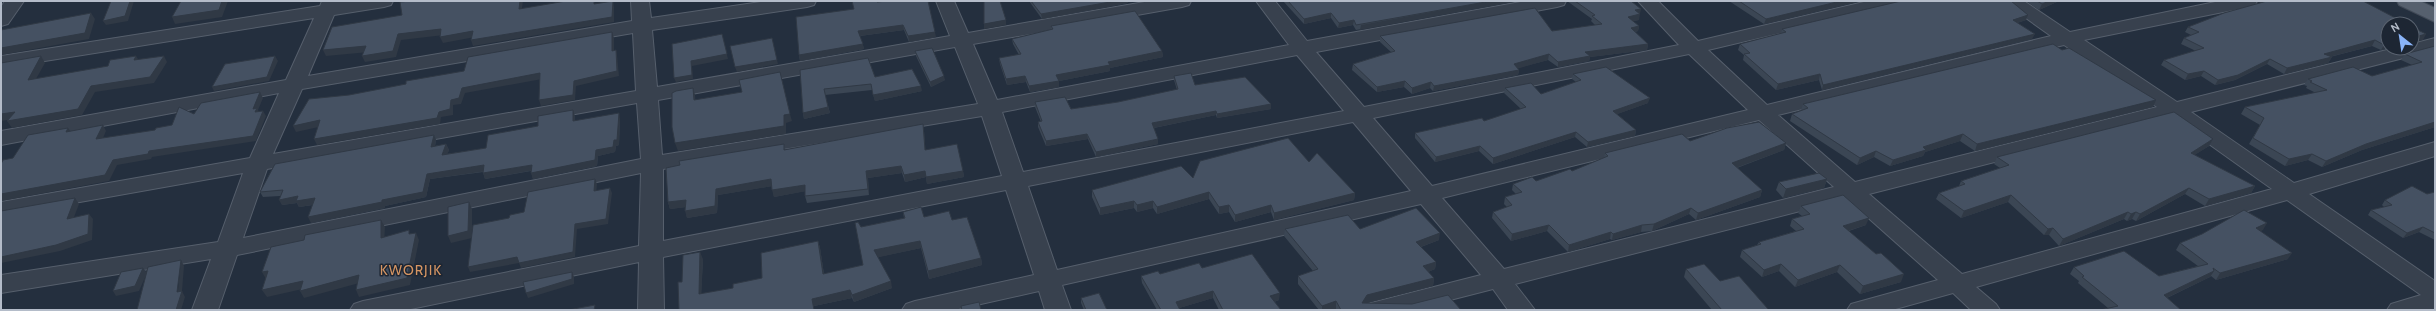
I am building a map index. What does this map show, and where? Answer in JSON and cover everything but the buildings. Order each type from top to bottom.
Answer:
[{"type":"main road","points":[[2406,1],[2435,16]]},
{"type":"street","points":[[1,2],[9,1]]},
{"type":"street","points":[[1,20],[15,1]]},
{"type":"street","points":[[1,62],[329,5],[384,1]]},
{"type":"street","points":[[640,1],[644,24],[652,164],[653,251],[651,310]]},
{"type":"street","points":[[1,138],[293,83],[644,24],[807,1]]},
{"type":"street","points":[[945,1],[963,40],[990,108],[1058,310]]},
{"type":"street","points":[[1,209],[1182,1]]},
{"type":"street","points":[[1265,1],[1358,116],[1427,195],[1498,279],[1522,310]]},
{"type":"street","points":[[1,284],[226,249],[652,164],[990,108],[1557,1]]},
{"type":"street","points":[[1647,1],[1692,48],[1850,192],[1958,283],[1987,310]]},
{"type":"street","points":[[363,310],[1015,180],[1358,116],[1692,48],[1892,1]]},
{"type":"street","points":[[2011,1],[2175,110],[2289,192],[2431,289],[2400,310]]},
{"type":"street","points":[[915,310],[1049,282],[1427,195],[1765,114],[2067,38],[2248,1]]},
{"type":"street","points":[[206,310],[226,249],[258,164],[329,5]]},
{"type":"street","points":[[1376,310],[2435,44]]},
{"type":"street","points":[[1860,310],[2289,192],[2435,149]]},
{"type":"district","name":"KWORJIK","points":[[411,270]]}]
